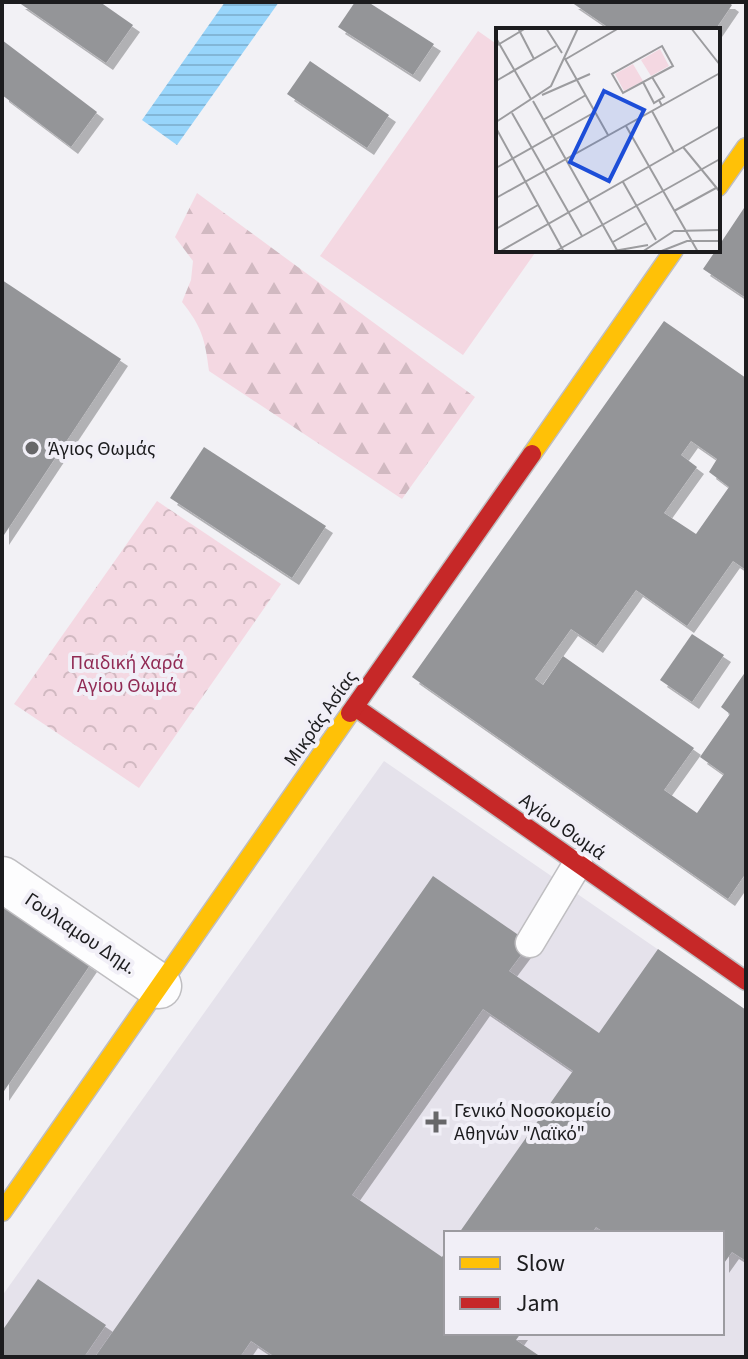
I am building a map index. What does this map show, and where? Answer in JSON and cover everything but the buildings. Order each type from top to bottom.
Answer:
[{"type":"street","points":[[720,184],[746,147]]},
{"type":"street","name":"Μικράς Ασίας","points":[[2,1212],[673,252]]},
{"type":"street","name":"Αγίου Θωμά","points":[[355,707],[578,863],[741,966]]},
{"type":"street","name":"Γουλιαμου Δημ.","points":[[2,879],[159,986]]},
{"type":"lane","points":[[530,943],[578,863]]},
{"type":"shaded area","name":"Γενικό Νοσοκομείο Αθηνών \"Λαϊκό\"","points":[[384,761],[746,1010],[746,1357],[2,1357],[2,1296]]},
{"type":"green space","points":[[478,31],[496,44],[496,252],[536,252],[463,355],[320,256]]},
{"type":"green space","points":[[197,193],[475,397],[402,499],[209,371],[202,334],[182,302],[191,280],[193,261],[175,237]]},
{"type":"green space","name":"Παιδική Χαρά Αγίου Θωμά","points":[[157,501],[281,584],[139,788],[14,704]]},
{"type":"water","points":[[225,2],[279,2],[177,145],[142,120]]},
{"type":"traffic: slow","points":[[720,184],[746,147]]},
{"type":"traffic: slow","points":[[532,454],[673,252]]},
{"type":"traffic: slow","points":[[2,1212],[350,713]]},
{"type":"traffic: jam","points":[[350,713],[532,454]]},
{"type":"traffic: jam","points":[[355,707],[746,981]]},
{"type":"place","name":"Άγιος Θωμάς","points":[[32,448]]},
{"type":"place","name":"Γενικό Νοσοκομείο Αθηνών \"Λαϊκό\"","points":[[436,1122]]}]
